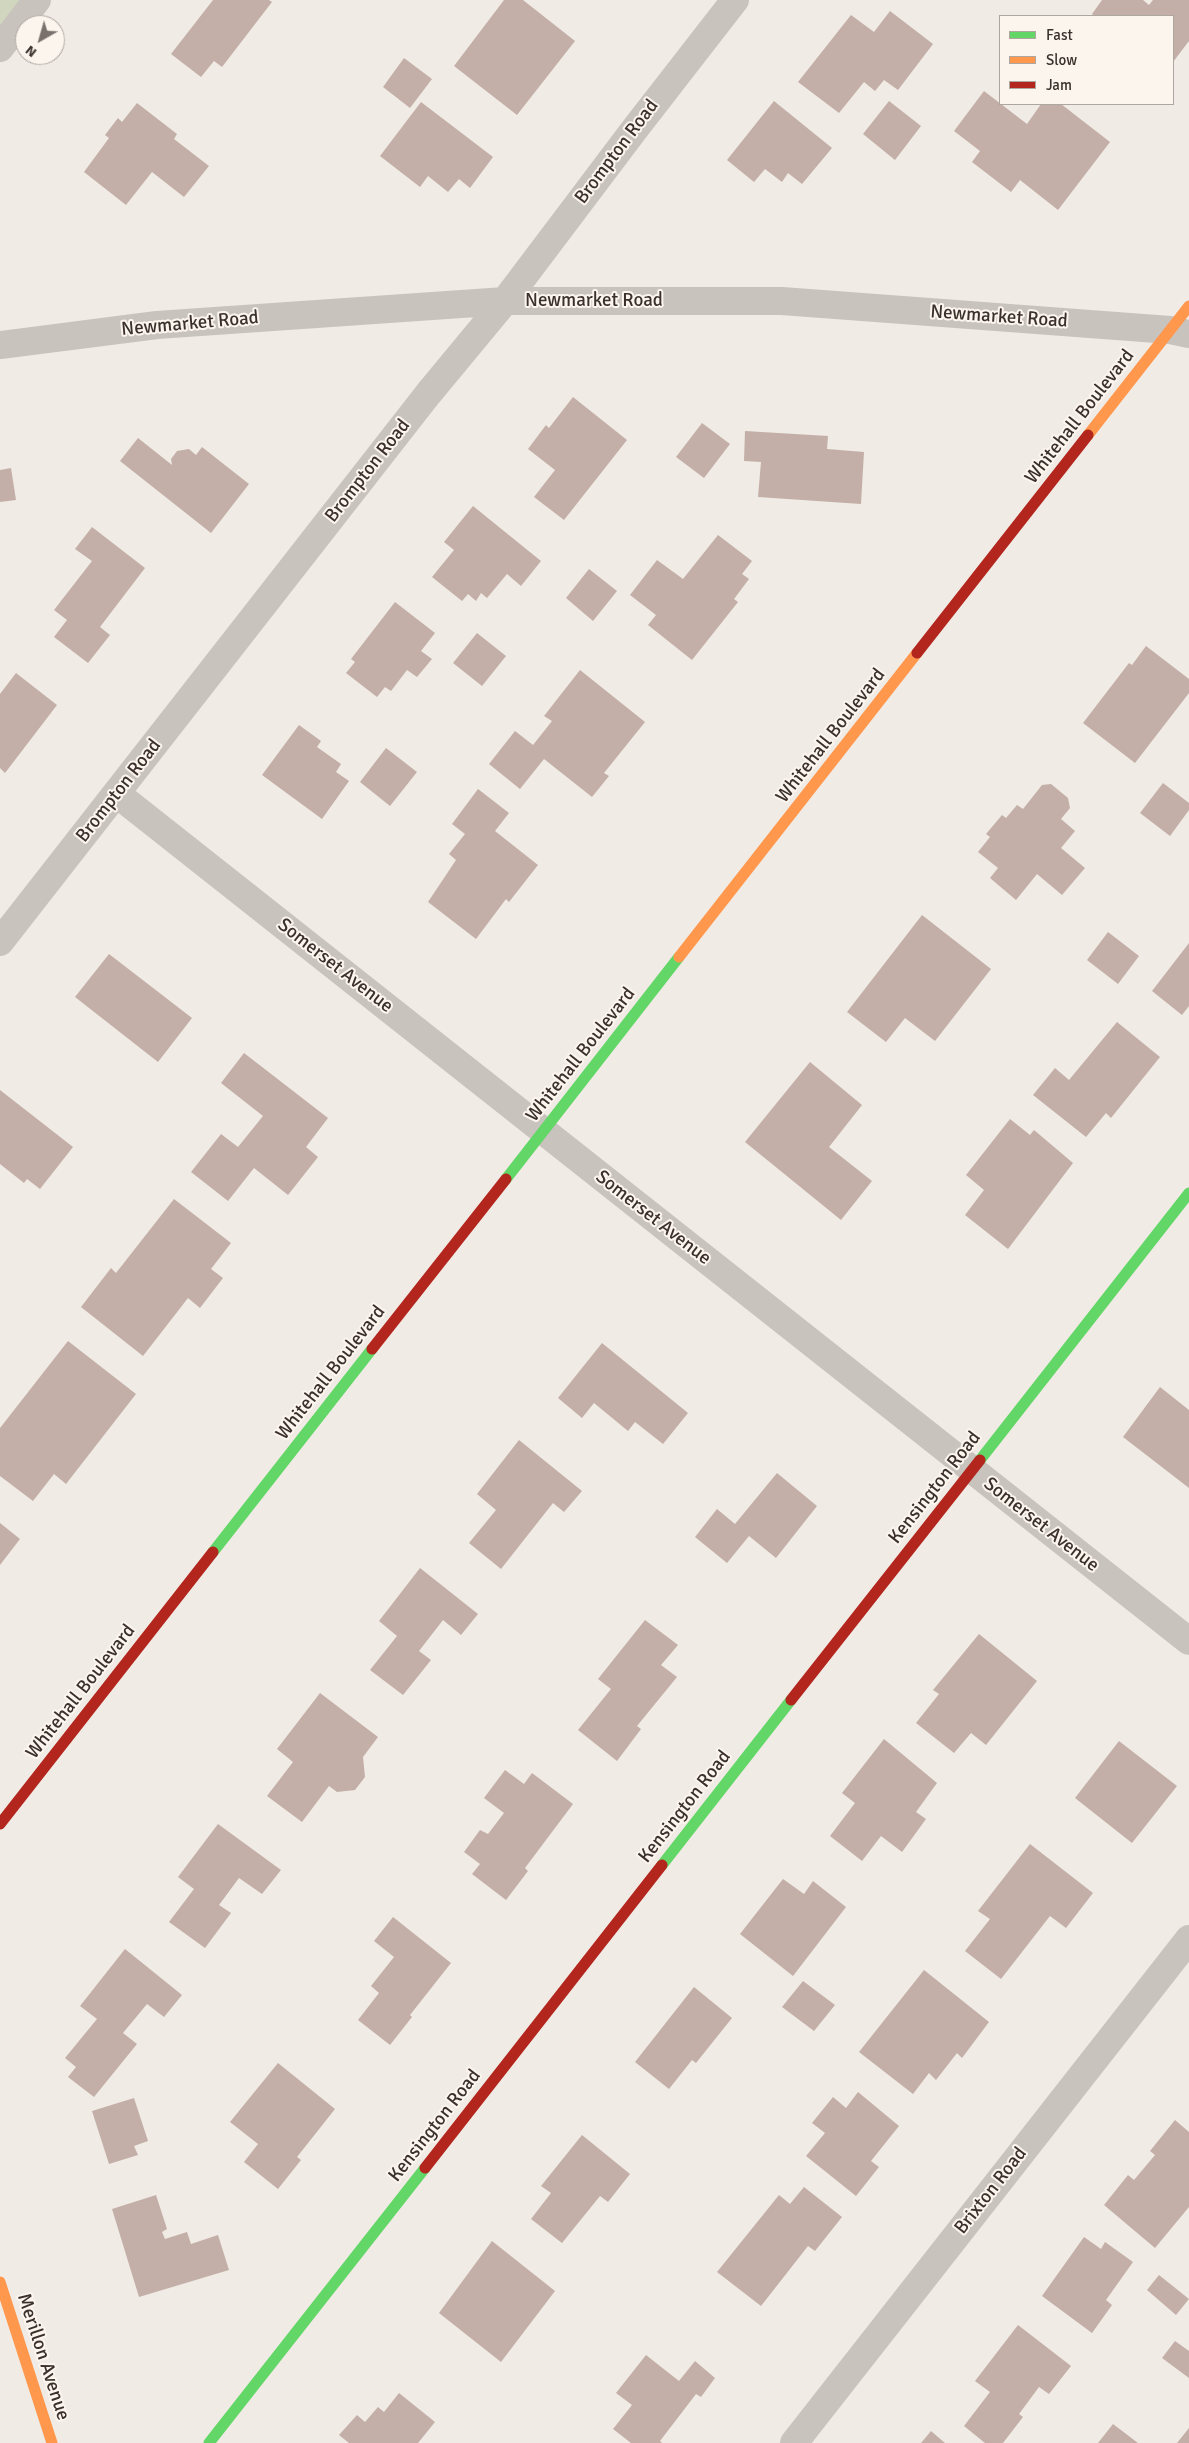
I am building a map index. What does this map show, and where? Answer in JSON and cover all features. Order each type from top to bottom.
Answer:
[{"type":"street","points":[[0,48],[38,0]]},
{"type":"street","name":"Brompton Road","points":[[0,942],[428,394],[505,301],[735,0]]},
{"type":"street","name":"Newmarket Road","points":[[0,345],[157,325],[505,301],[782,301],[1180,332]]},
{"type":"street","name":"Whitehall Boulevard","points":[[0,1824],[544,1131],[1180,332],[1189,306]]},
{"type":"street","name":"Somerset Avenue","points":[[117,794],[1189,1641]]},
{"type":"street","name":"Kensington Road","points":[[209,2443],[1189,1192]]},
{"type":"street","name":"Brixton Road","points":[[794,2443],[1189,1939]]},
{"type":"street","name":"Merillon Avenue","points":[[0,2282],[52,2443]]},
{"type":"green space","points":[[0,0],[30,0],[18,15],[15,15],[15,20],[0,39]]},
{"type":"building","points":[[213,0],[269,0],[272,2],[222,67],[214,61],[201,77],[171,54]]},
{"type":"building","points":[[504,0],[523,0],[575,41],[517,115],[454,66]]},
{"type":"building","points":[[1102,0],[1143,0],[1149,5],[1153,0],[1189,0],[1189,41],[1174,61],[1174,15],[1092,14]]},
{"type":"building","points":[[890,11],[933,44],[898,90],[884,80],[875,91],[864,82],[839,113],[798,82],[851,15],[874,32]]},
{"type":"building","points":[[404,58],[432,79],[410,108],[383,87]]},
{"type":"building","points":[[984,91],[999,103],[999,105],[1002,105],[1027,124],[1040,105],[1062,105],[1110,142],[1058,210],[1020,180],[1011,192],[972,162],[980,151],[954,131]]},
{"type":"building","points":[[774,101],[832,148],[802,184],[788,173],[782,182],[765,169],[754,182],[727,160]]},
{"type":"building","points":[[889,101],[921,126],[895,160],[863,134]]},
{"type":"building","points":[[421,102],[493,157],[470,188],[459,179],[448,192],[428,176],[420,187],[380,156]]},
{"type":"building","points":[[137,103],[177,134],[174,139],[209,166],[184,197],[152,172],[126,205],[84,172],[109,138],[105,135],[118,118],[122,122]]},
{"type":"building","points":[[573,397],[627,440],[564,520],[534,497],[555,470],[528,449],[546,425],[549,428]]},
{"type":"building","points":[[702,423],[730,444],[704,478],[676,457]]},
{"type":"building","points":[[745,431],[828,436],[827,449],[864,452],[861,504],[758,497],[761,462],[744,461]]},
{"type":"building","points":[[138,438],[172,465],[171,459],[177,451],[189,449],[196,455],[202,447],[249,484],[211,533],[120,461]]},
{"type":"building","points":[[11,468],[16,500],[0,502],[0,470]]},
{"type":"building","points":[[473,506],[541,561],[521,586],[507,574],[487,598],[481,593],[476,601],[468,594],[462,601],[432,577],[454,550],[444,542]]},
{"type":"building","points":[[92,527],[145,568],[100,627],[110,635],[88,663],[54,637],[67,620],[54,610],[92,561],[75,549]]},
{"type":"building","points":[[718,535],[752,561],[742,574],[749,579],[734,599],[738,602],[692,660],[648,625],[656,615],[630,595],[657,560],[683,579]]},
{"type":"building","points":[[589,569],[617,591],[593,621],[566,598]]},
{"type":"building","points":[[395,602],[435,633],[421,651],[432,659],[417,677],[407,670],[391,691],[385,687],[377,697],[346,673],[355,662],[351,659]]},
{"type":"building","points":[[477,633],[506,656],[482,686],[453,663]]},
{"type":"building","points":[[1146,646],[1189,679],[1189,693],[1135,763],[1083,723],[1129,663],[1132,665]]},
{"type":"building","points":[[580,670],[645,722],[604,773],[609,776],[592,797],[544,759],[520,789],[489,764],[515,731],[533,745],[552,721],[544,716]]},
{"type":"building","points":[[16,673],[57,705],[5,773],[0,768],[0,694]]},
{"type":"building","points":[[299,725],[321,741],[317,747],[341,764],[336,772],[349,781],[322,819],[262,775]]},
{"type":"building","points":[[386,748],[417,772],[390,806],[360,782]]},
{"type":"building","points":[[1163,783],[1189,803],[1189,810],[1170,836],[1140,813]]},
{"type":"building","points":[[1051,784],[1068,798],[1070,808],[1061,819],[1075,831],[1061,848],[1085,868],[1062,895],[1037,874],[1016,900],[990,878],[998,868],[978,852],[990,837],[986,834],[1002,815],[1006,818],[1017,805],[1023,809],[1042,785]]},
{"type":"building","points":[[478,789],[509,813],[495,831],[538,865],[509,902],[506,899],[476,939],[428,902],[456,860],[449,854],[465,834],[452,824]]},
{"type":"building","points":[[922,915],[991,969],[935,1041],[905,1018],[886,1042],[847,1012]]},
{"type":"building","points":[[1108,932],[1139,956],[1118,984],[1087,960]]},
{"type":"building","points":[[1189,943],[1189,1006],[1182,1015],[1152,991]]},
{"type":"building","points":[[109,954],[192,1018],[158,1062],[75,997]]},
{"type":"building","points":[[1117,1022],[1160,1057],[1111,1118],[1106,1113],[1086,1137],[1033,1095],[1055,1068],[1069,1080]]},
{"type":"building","points":[[244,1053],[328,1118],[306,1147],[318,1157],[288,1195],[254,1168],[228,1201],[191,1172],[221,1134],[238,1147],[263,1116],[221,1083]]},
{"type":"building","points":[[810,1062],[862,1105],[829,1147],[872,1181],[841,1220],[745,1142]]},
{"type":"building","points":[[0,1090],[73,1147],[40,1189],[27,1179],[24,1183],[0,1164]]},
{"type":"building","points":[[1010,1119],[1030,1135],[1034,1130],[1073,1163],[1008,1249],[965,1215],[984,1190],[966,1175]]},
{"type":"building","points":[[174,1199],[231,1243],[211,1269],[223,1278],[200,1308],[188,1298],[143,1356],[81,1307],[111,1268],[116,1273]]},
{"type":"building","points":[[68,1341],[136,1394],[66,1484],[54,1474],[33,1501],[0,1476],[0,1428]]},
{"type":"building","points":[[602,1343],[688,1413],[663,1444],[635,1422],[628,1431],[594,1403],[582,1418],[558,1398]]},
{"type":"building","points":[[1160,1387],[1189,1410],[1189,1488],[1123,1437]]},
{"type":"building","points":[[519,1440],[582,1491],[564,1512],[553,1503],[501,1569],[469,1543],[496,1510],[477,1494]]},
{"type":"building","points":[[777,1473],[817,1506],[776,1558],[749,1536],[727,1563],[695,1537],[717,1509],[735,1524]]},
{"type":"building","points":[[0,1523],[20,1539],[0,1565]]},
{"type":"building","points":[[420,1568],[478,1614],[461,1635],[443,1620],[419,1651],[431,1660],[403,1695],[370,1670],[397,1636],[379,1621]]},
{"type":"building","points":[[645,1620],[678,1645],[661,1665],[677,1677],[637,1726],[641,1729],[617,1761],[578,1730],[611,1689],[598,1679]]},
{"type":"building","points":[[979,1634],[1037,1681],[986,1745],[971,1733],[954,1753],[916,1723],[939,1694],[933,1690]]},
{"type":"building","points":[[320,1693],[378,1737],[363,1757],[365,1777],[355,1790],[337,1792],[329,1786],[302,1822],[267,1796],[293,1762],[277,1749]]},
{"type":"building","points":[[884,1739],[937,1783],[916,1812],[926,1819],[902,1852],[881,1836],[862,1861],[830,1836],[855,1803],[842,1793]]},
{"type":"building","points":[[1119,1741],[1177,1786],[1132,1843],[1075,1798]]},
{"type":"building","points":[[505,1770],[524,1784],[532,1773],[573,1804],[525,1868],[528,1871],[506,1900],[472,1874],[480,1864],[464,1852],[480,1830],[488,1834],[504,1813],[484,1798]]},
{"type":"building","points":[[218,1824],[281,1870],[262,1894],[239,1878],[219,1905],[231,1913],[205,1948],[169,1922],[194,1889],[178,1877]]},
{"type":"building","points":[[1030,1844],[1093,1893],[1066,1928],[1050,1916],[1001,1979],[965,1951],[990,1919],[978,1911]]},
{"type":"building","points":[[783,1879],[804,1894],[813,1881],[846,1907],[793,1976],[740,1934]]},
{"type":"building","points":[[393,1917],[451,1963],[410,2015],[412,2017],[390,2045],[358,2020],[379,1993],[371,1986],[394,1957],[374,1941]]},
{"type":"building","points":[[125,1949],[182,1995],[164,2017],[147,2004],[123,2033],[137,2044],[94,2097],[68,2077],[76,2067],[65,2058],[97,2019],[80,2006]]},
{"type":"building","points":[[924,1970],[989,2022],[962,2058],[957,2053],[936,2080],[929,2073],[913,2094],[859,2052]]},
{"type":"building","points":[[803,1981],[835,2005],[814,2031],[782,2007]]},
{"type":"building","points":[[694,1987],[732,2018],[696,2063],[692,2060],[669,2089],[635,2062]]},
{"type":"building","points":[[278,2063],[335,2109],[297,2157],[301,2160],[278,2189],[244,2162],[258,2144],[230,2122]]},
{"type":"building","points":[[858,2092],[899,2126],[871,2161],[879,2167],[856,2196],[806,2156],[825,2133],[812,2123],[833,2097],[846,2108]]},
{"type":"building","points":[[134,2098],[148,2141],[134,2146],[138,2155],[109,2164],[92,2111]]},
{"type":"building","points":[[1175,2120],[1189,2132],[1189,2207],[1155,2248],[1104,2205],[1128,2175],[1134,2180],[1155,2155],[1150,2151]]},
{"type":"building","points":[[582,2135],[630,2174],[608,2202],[600,2196],[562,2243],[531,2219],[551,2193],[541,2186]]},
{"type":"building","points":[[804,2187],[842,2217],[815,2251],[808,2246],[761,2306],[717,2272],[779,2195],[790,2204]]},
{"type":"building","points":[[156,2195],[167,2229],[162,2232],[165,2239],[187,2232],[191,2244],[218,2235],[229,2270],[139,2297],[112,2209]]},
{"type":"building","points":[[1084,2237],[1101,2249],[1105,2242],[1133,2262],[1106,2300],[1112,2305],[1092,2333],[1042,2296]]},
{"type":"building","points":[[492,2241],[555,2291],[501,2362],[439,2313]]},
{"type":"building","points":[[1159,2275],[1189,2299],[1176,2315],[1147,2290]]},
{"type":"building","points":[[1018,2325],[1071,2366],[1049,2394],[1039,2387],[1019,2414],[1023,2417],[1003,2443],[985,2443],[964,2426],[990,2392],[975,2381]]},
{"type":"building","points":[[1175,2341],[1189,2351],[1189,2378],[1162,2358]]},
{"type":"building","points":[[646,2355],[679,2381],[695,2361],[715,2378],[701,2397],[696,2394],[660,2441],[662,2443],[631,2443],[613,2429],[632,2405],[616,2393]]},
{"type":"building","points":[[399,2393],[435,2422],[418,2443],[349,2443],[339,2435],[357,2415],[365,2422],[378,2407],[384,2412]]},
{"type":"building","points":[[1113,2424],[1138,2443],[1098,2443]]},
{"type":"building","points":[[1189,2428],[1189,2443],[1177,2443]]},
{"type":"building","points":[[931,2431],[945,2443],[921,2443]]},
{"type":"traffic: fast","points":[[506,1179],[679,957]]},
{"type":"traffic: fast","points":[[980,1460],[1189,1193]]},
{"type":"traffic: fast","points":[[213,1552],[372,1349]]},
{"type":"traffic: fast","points":[[662,1865],[791,1700]]},
{"type":"traffic: fast","points":[[209,2443],[425,2168]]},
{"type":"traffic: slow","points":[[1088,435],[1189,306]]},
{"type":"traffic: slow","points":[[679,957],[917,653]]},
{"type":"traffic: slow","points":[[0,2282],[52,2443]]},
{"type":"traffic: jam","points":[[917,653],[1088,435]]},
{"type":"traffic: jam","points":[[372,1349],[506,1179]]},
{"type":"traffic: jam","points":[[791,1700],[980,1460]]},
{"type":"traffic: jam","points":[[0,1824],[213,1552]]},
{"type":"traffic: jam","points":[[425,2168],[662,1865]]}]
